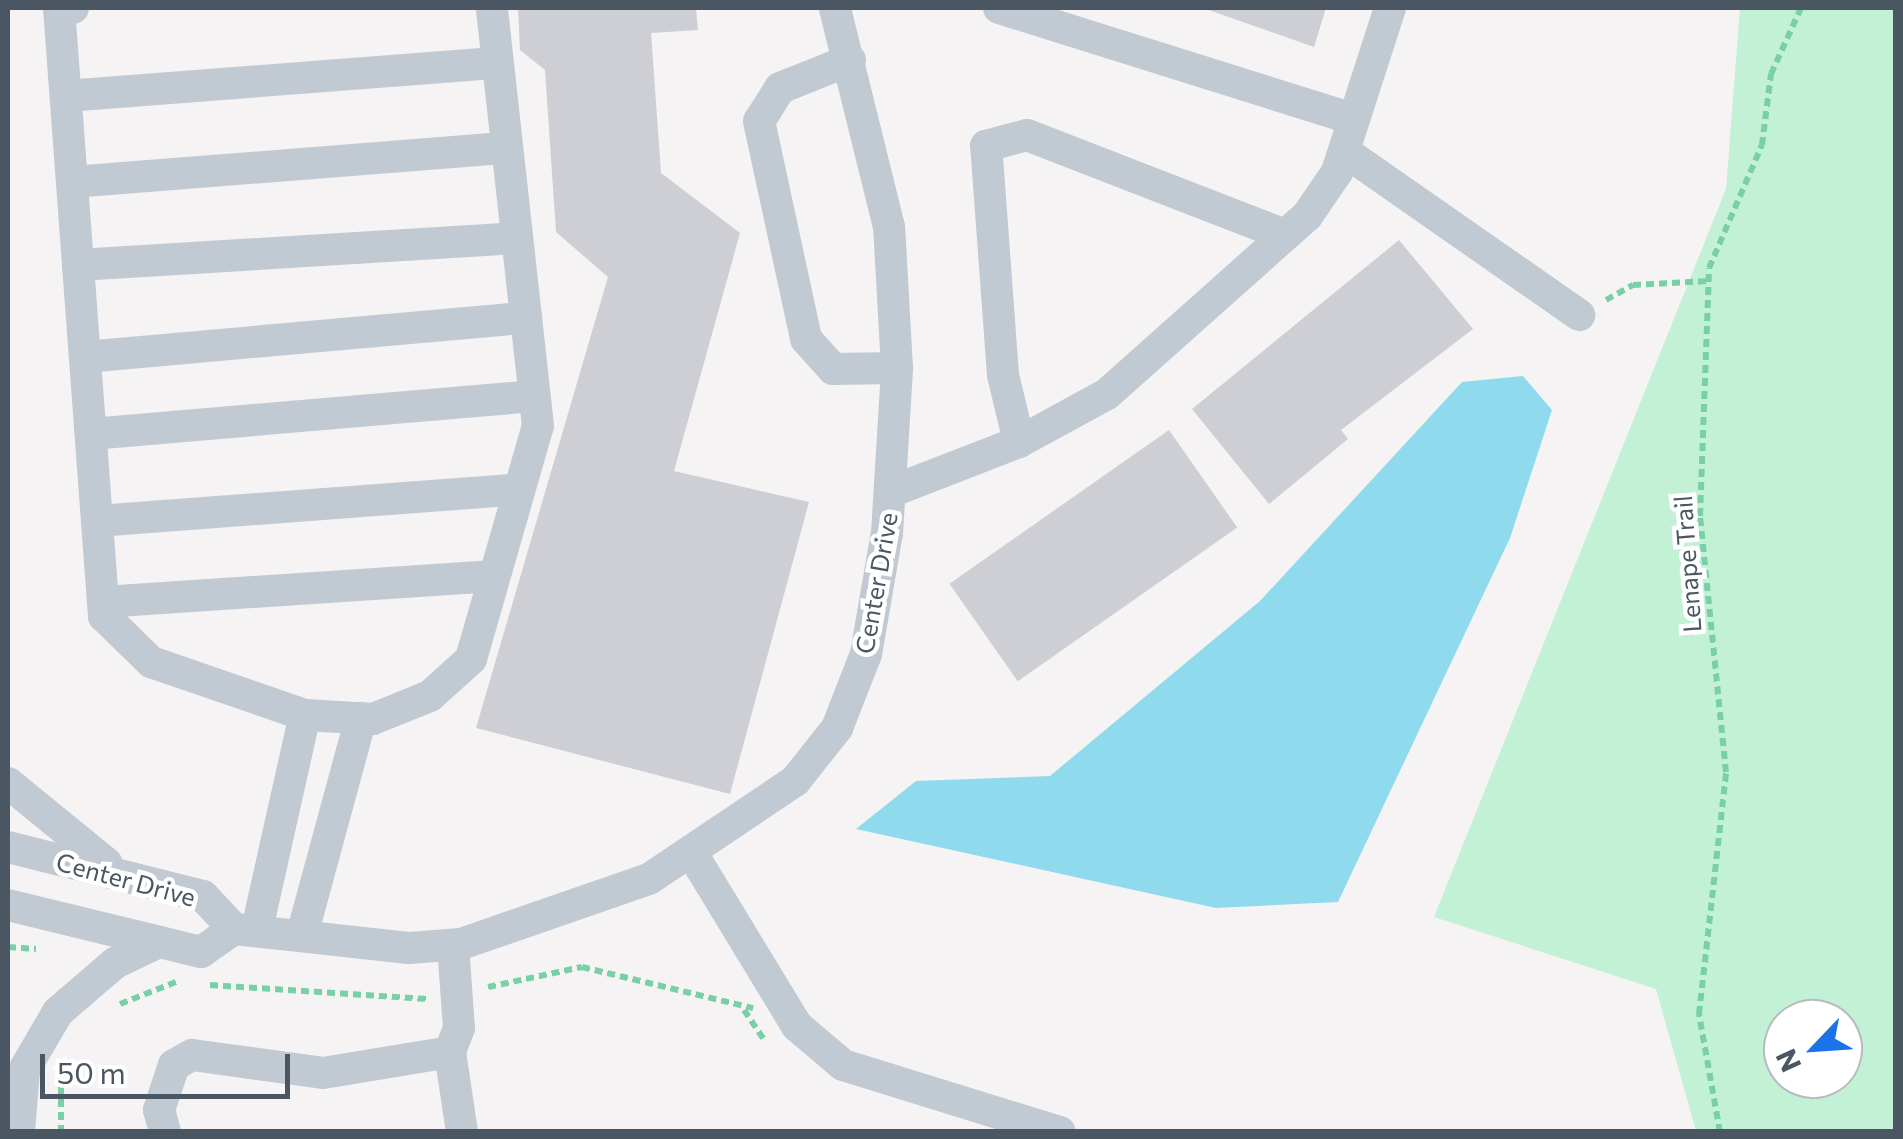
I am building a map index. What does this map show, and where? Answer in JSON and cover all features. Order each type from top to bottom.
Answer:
[{"type":"street","points":[[74,8],[59,8],[104,616],[151,662],[305,715],[360,718],[430,696],[471,659],[538,426],[492,8]]},
{"type":"street","name":"Center Drive","points":[[8,847],[203,896],[245,929],[453,945],[571,913],[692,855],[795,782],[837,728],[866,654],[890,492],[897,368],[888,227],[836,8]]},
{"type":"street","points":[[999,8],[1354,119]]},
{"type":"street","points":[[890,492],[1019,442],[1108,394],[1285,236],[1344,151],[1390,8]]},
{"type":"street","points":[[850,60],[780,88],[759,121],[806,339],[833,369],[897,368]]},
{"type":"street","points":[[66,96],[498,62]]},
{"type":"street","points":[[1019,442],[1003,376],[986,146],[1027,135],[1285,236]]},
{"type":"street","points":[[72,182],[507,148]]},
{"type":"street","points":[[1344,151],[1579,315]]},
{"type":"street","points":[[78,265],[517,238]]},
{"type":"street","points":[[85,357],[526,318]]},
{"type":"street","points":[[91,434],[534,396]]},
{"type":"street","points":[[97,521],[519,489]]},
{"type":"street","points":[[103,602],[494,576]]},
{"type":"street","points":[[245,929],[305,715]]},
{"type":"street","points":[[302,935],[360,718]]},
{"type":"street","points":[[8,783],[126,877]]},
{"type":"street","points":[[692,855],[784,1002],[843,1065],[1060,1132]]},
{"type":"street","name":"Center Drive","points":[[8,905],[201,952],[245,929]]},
{"type":"street","points":[[17,1132],[24,1070],[58,1012],[115,963],[159,942]]},
{"type":"street","points":[[453,945],[457,993],[450,1052],[462,1132]]},
{"type":"street","points":[[8,1051],[17,1132]]},
{"type":"street","points":[[164,1132],[159,1110],[174,1065],[192,1055],[323,1073],[450,1052]]},
{"type":"path","name":"Lenape Trail","points":[[1720,1132],[1698,1014],[1726,772],[1700,516],[1709,281],[1762,146],[1771,74],[1801,8]]},
{"type":"path","points":[[1579,315],[1634,285],[1709,281]]},
{"type":"path","points":[[107,1016],[176,981],[322,998],[457,993],[582,967],[744,1010],[784,1002]]},
{"type":"path","points":[[61,1132],[66,1064]]},
{"type":"green space","points":[[1740,8],[1895,8],[1895,1131],[1696,1131],[1656,989],[1434,917],[1726,189]]},
{"type":"water","points":[[1523,376],[1552,410],[1510,538],[1338,902],[1216,908],[856,829],[916,781],[1050,776],[1260,601],[1462,382]]},
{"type":"building","points":[[518,8],[696,8],[698,30],[651,33],[661,173],[740,233],[674,471],[809,502],[730,794],[476,728],[608,277],[556,232],[545,70],[520,50]]},
{"type":"building","points":[[1203,8],[1326,8],[1314,47]]},
{"type":"building","points":[[1399,240],[1473,329],[1341,430],[1348,439],[1269,504],[1192,409]]},
{"type":"building","points":[[1169,430],[1237,527],[1018,681],[949,584]]}]
